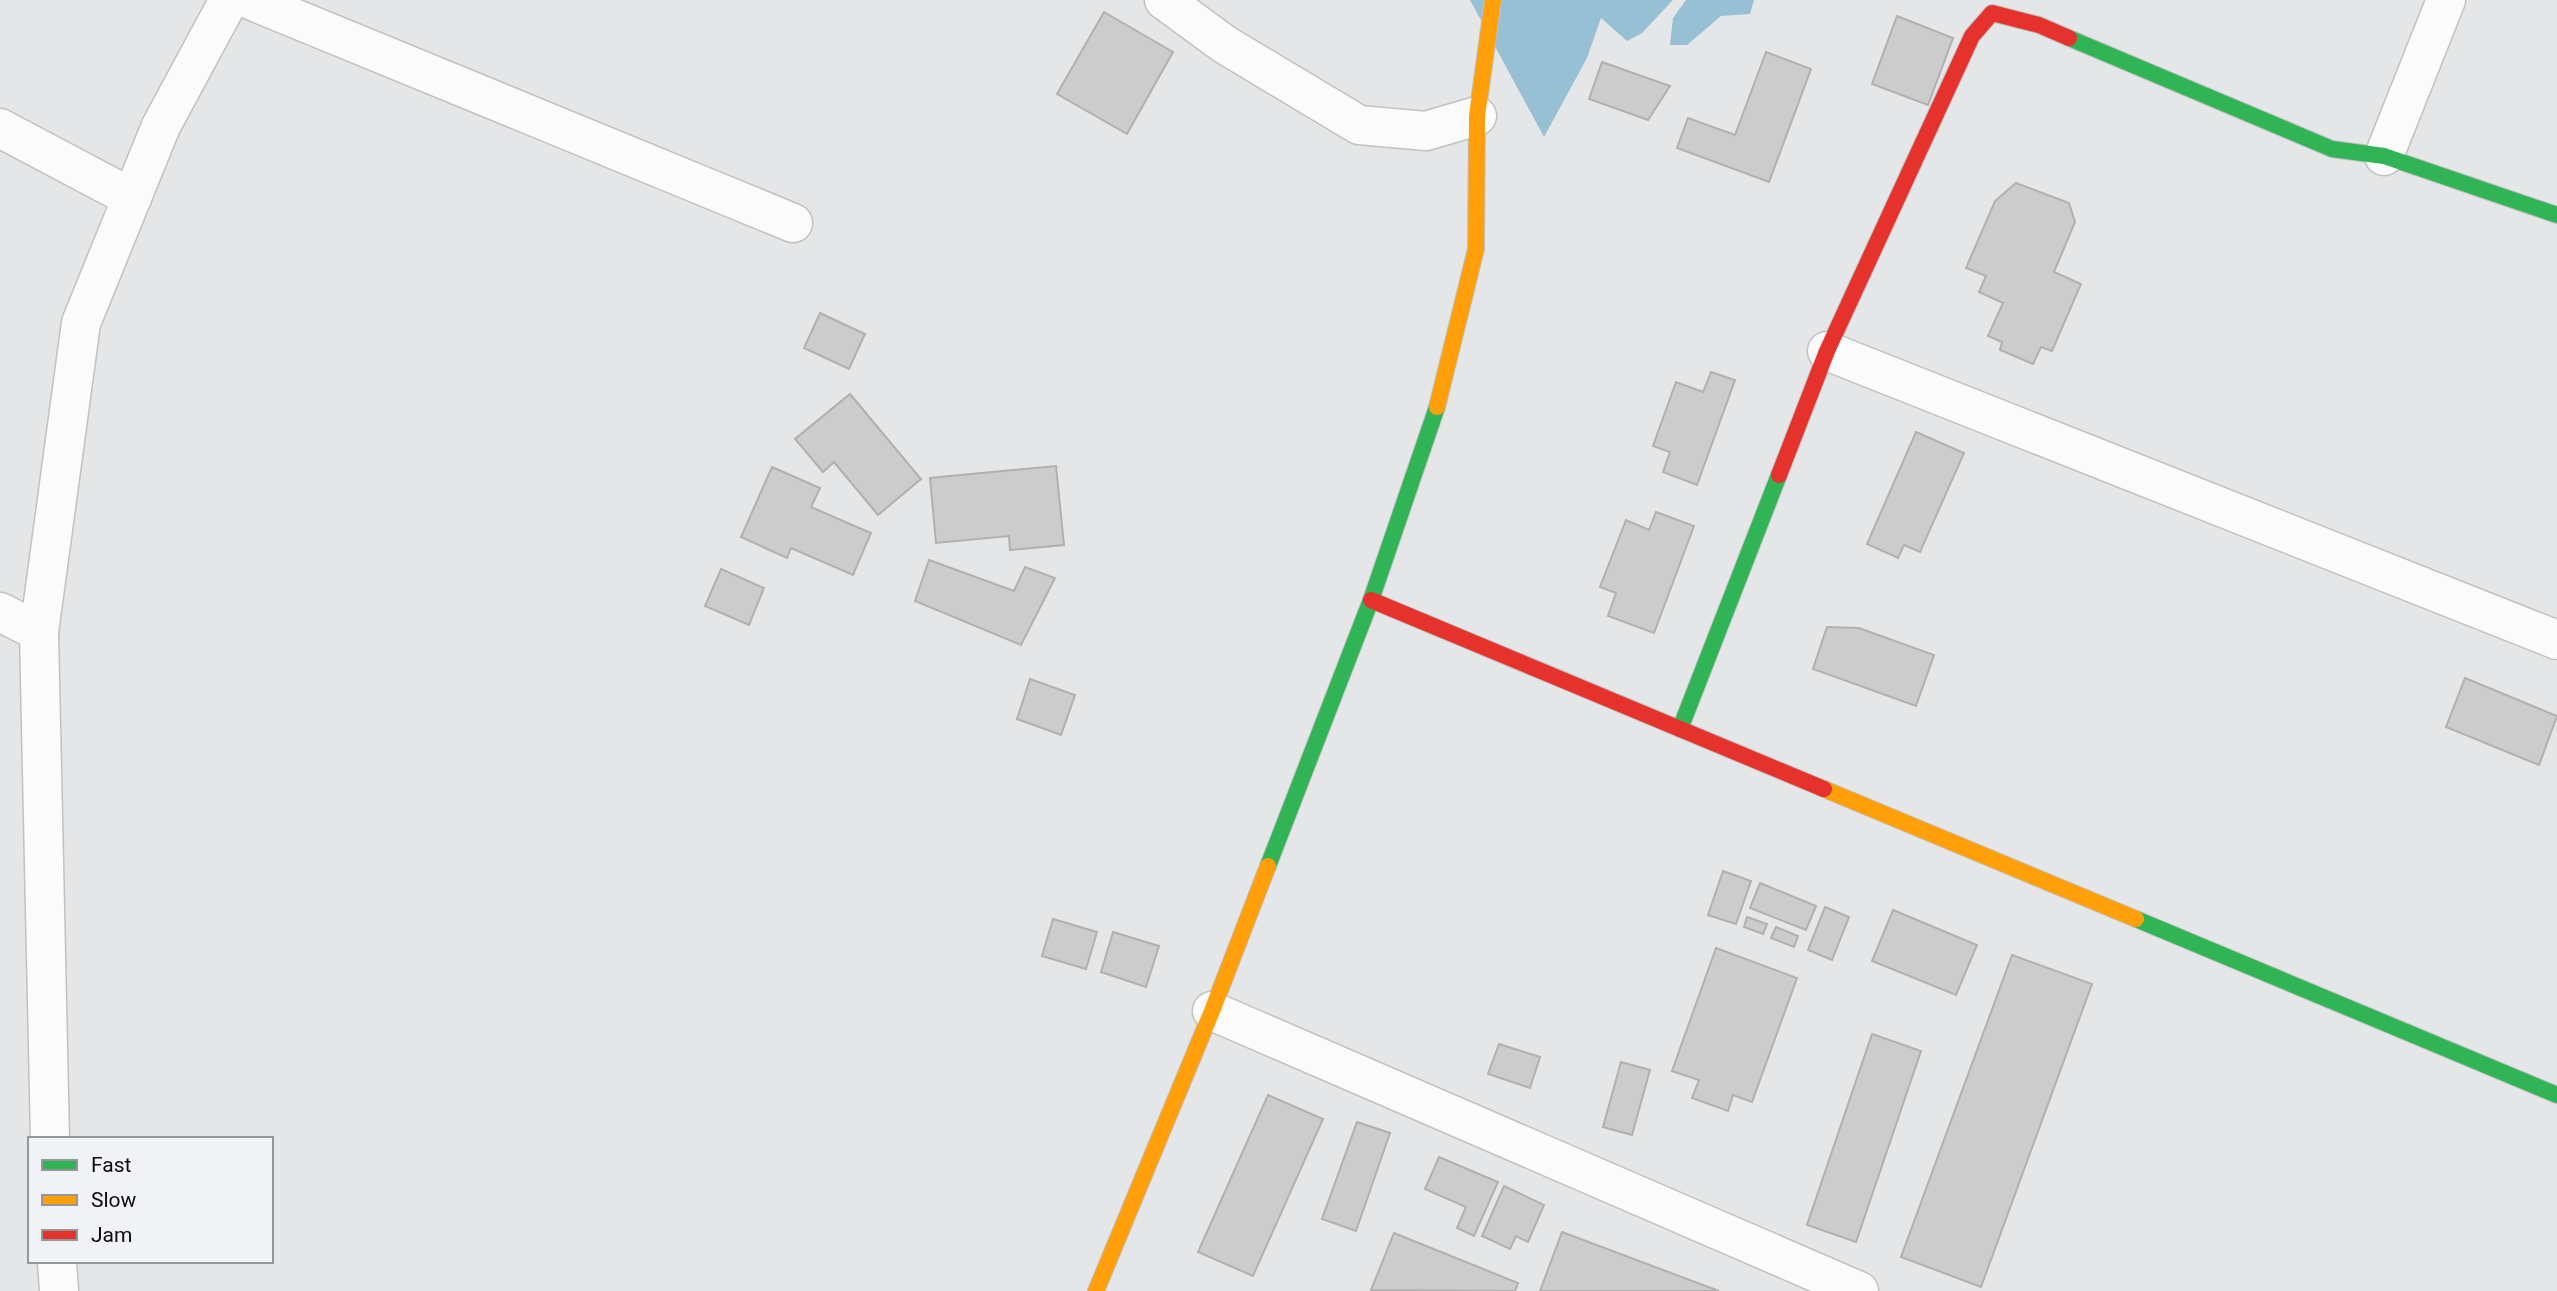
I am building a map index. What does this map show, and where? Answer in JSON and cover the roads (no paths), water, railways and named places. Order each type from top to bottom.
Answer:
[{"type":"street","points":[[51,1137],[40,632],[81,323],[161,126],[229,0]]},
{"type":"street","points":[[250,0],[793,223]]},
{"type":"street","points":[[1164,0],[1224,44],[1359,125],[1426,131],[1477,116]]},
{"type":"street","points":[[1096,1291],[1212,1011],[1371,600],[1443,393],[1476,249],[1477,116],[1493,0]]},
{"type":"street","points":[[2384,156],[2446,0]]},
{"type":"street","points":[[1680,729],[1827,351],[1972,36],[1992,13],[2039,25],[2332,149],[2384,156],[2557,215]]},
{"type":"street","points":[[0,128],[132,198]]},
{"type":"street","points":[[1827,351],[2557,640]]},
{"type":"street","points":[[1371,600],[2557,1095]]},
{"type":"street","points":[[0,612],[40,632]]},
{"type":"street","points":[[1212,1011],[1859,1291]]},
{"type":"street","points":[[57,1263],[59,1291]]},
{"type":"water","points":[[1470,0],[1673,0],[1642,33],[1627,41],[1601,18],[1587,58],[1544,137]]},
{"type":"water","points":[[1686,0],[1754,0],[1750,14],[1721,16],[1687,45],[1670,45],[1673,18]]}]
